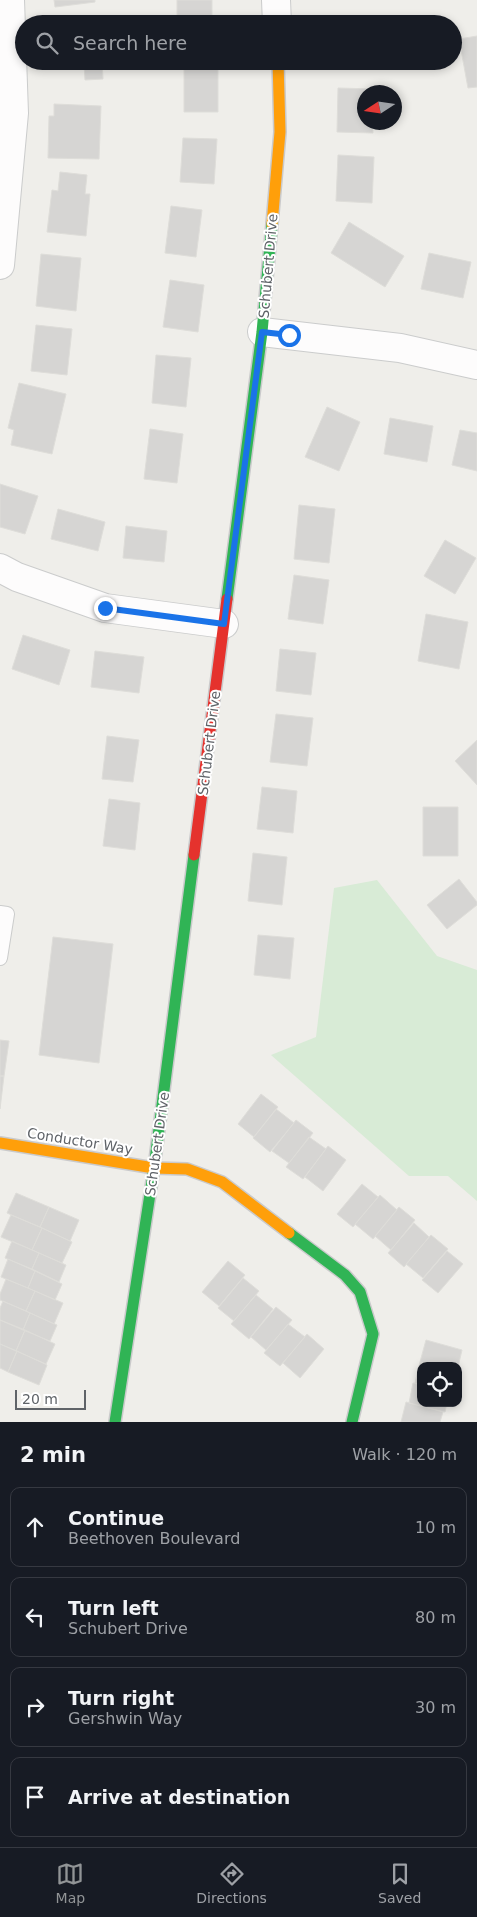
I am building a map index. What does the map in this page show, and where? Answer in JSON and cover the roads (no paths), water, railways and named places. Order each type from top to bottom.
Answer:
[{"type":"street","points":[[0,264],[14,113],[10,0]]},
{"type":"street","points":[[276,0],[277,15]]},
{"type":"street","name":"Schubert Drive","points":[[115,1422],[154,1168],[262,332],[280,132],[278,70]]},
{"type":"street","points":[[262,332],[400,348],[477,365]]},
{"type":"street","points":[[0,568],[17,577],[105,608],[224,624]]},
{"type":"street","name":"Conductor Way","points":[[0,1143],[154,1168],[187,1169],[222,1182],[345,1275],[360,1292],[373,1334],[352,1422]]},
{"type":"lane","points":[[0,913],[8,914],[0,958]]}]
